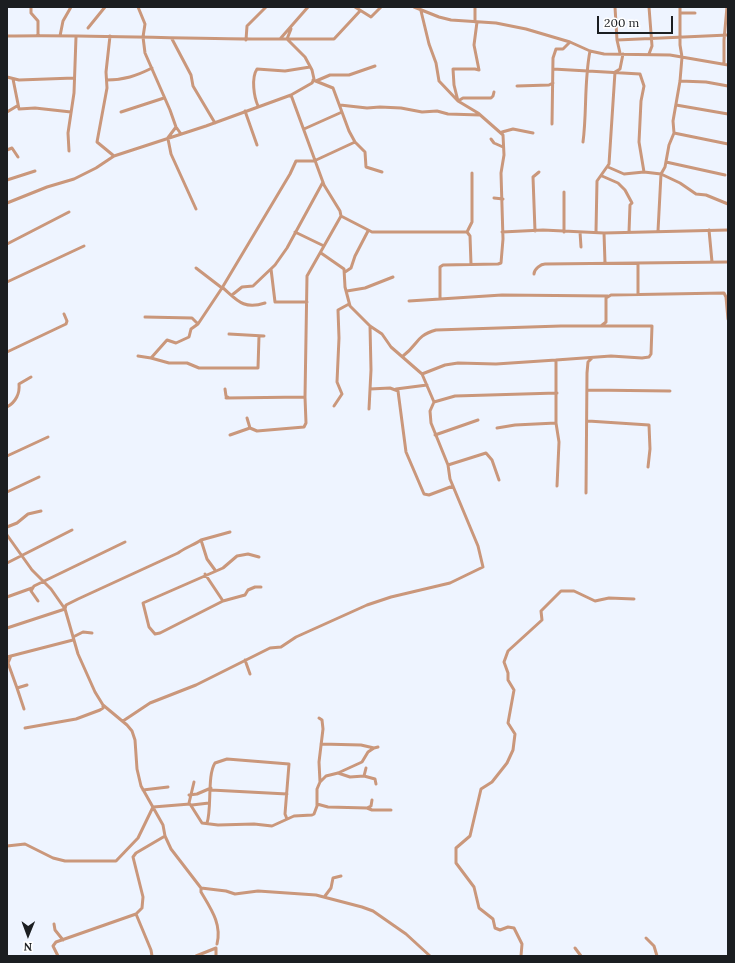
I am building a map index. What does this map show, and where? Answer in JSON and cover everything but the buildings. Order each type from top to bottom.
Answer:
[{"type":"street","points":[[31,7],[31,13],[38,21],[38,35]]},
{"type":"street","points":[[60,36],[63,21],[71,7]]},
{"type":"street","points":[[88,28],[105,7]]},
{"type":"street","points":[[138,7],[145,24],[143,37],[145,53],[176,127],[182,134]]},
{"type":"street","points":[[246,40],[248,24],[266,7]]},
{"type":"street","points":[[280,40],[307,7]]},
{"type":"street","points":[[355,7],[373,17],[381,7]]},
{"type":"street","points":[[414,7],[421,11],[451,20],[516,26],[570,42],[590,51],[604,54],[649,54],[682,57],[726,65],[728,10]]},
{"type":"street","points":[[458,101],[454,85],[453,69],[479,70],[474,45],[476,22],[475,7]]},
{"type":"street","points":[[615,7],[617,40],[622,54],[620,69],[615,72]]},
{"type":"street","points":[[649,7],[650,37],[652,46],[649,54]]},
{"type":"street","points":[[658,231],[661,174],[674,133],[676,105],[680,81],[682,57],[679,16],[681,13],[680,7]]},
{"type":"street","points":[[7,36],[38,35],[76,37],[94,35],[172,39],[246,40],[334,39],[360,11]]},
{"type":"street","points":[[421,11],[428,44],[436,63],[439,81],[458,101],[480,115],[502,132],[504,147],[501,173],[503,199],[500,264],[443,265],[440,267],[440,299]]},
{"type":"street","points":[[681,13],[695,13]]},
{"type":"street","points":[[287,40],[292,27]]},
{"type":"street","points":[[617,40],[650,37],[726,35]]},
{"type":"street","points":[[110,36],[107,80],[97,142],[114,156]]},
{"type":"street","points":[[69,151],[76,37]]},
{"type":"street","points":[[172,39],[190,75],[193,86],[215,122]]},
{"type":"street","points":[[287,40],[305,57],[315,81],[333,88],[355,142],[365,152],[366,167],[382,172]]},
{"type":"street","points":[[552,124],[553,58],[556,49],[563,49],[570,42]]},
{"type":"street","points":[[583,142],[586,121],[585,84],[590,51]]},
{"type":"street","points":[[7,203],[47,187],[74,179],[96,168],[114,156],[155,141],[182,134],[245,110],[291,95],[315,81],[330,75],[349,74],[375,66]]},
{"type":"street","points":[[258,106],[254,94],[254,75],[257,69],[285,71],[310,67]]},
{"type":"street","points":[[107,80],[124,79],[152,68]]},
{"type":"street","points":[[553,69],[640,74],[644,86],[641,101],[638,151],[644,172]]},
{"type":"street","points":[[596,231],[597,181],[608,167],[613,123],[615,72]]},
{"type":"street","points":[[7,76],[13,79],[58,80],[74,78]]},
{"type":"street","points":[[13,79],[16,91],[17,106],[22,110],[36,108],[71,112]]},
{"type":"street","points":[[680,81],[706,82],[728,86]]},
{"type":"street","points":[[517,86],[549,85],[553,82]]},
{"type":"street","points":[[458,101],[463,98],[491,98],[494,92]]},
{"type":"street","points":[[230,435],[250,428],[257,431],[273,430],[304,427],[306,423],[307,276],[341,216],[340,211],[326,191],[291,95]]},
{"type":"street","points":[[121,112],[164,98]]},
{"type":"street","points":[[340,105],[367,108],[401,108],[422,112],[437,111],[448,114],[480,115]]},
{"type":"street","points":[[676,105],[728,114]]},
{"type":"street","points":[[7,112],[17,106]]},
{"type":"street","points":[[245,110],[257,145]]},
{"type":"street","points":[[304,128],[342,112]]},
{"type":"street","points":[[167,139],[176,127]]},
{"type":"street","points":[[502,132],[513,129],[533,133]]},
{"type":"street","points":[[674,133],[728,144]]},
{"type":"street","points":[[167,139],[171,154],[196,209]]},
{"type":"street","points":[[491,139],[494,143],[504,147]]},
{"type":"street","points":[[151,358],[167,340],[176,343],[188,337],[191,329],[198,324],[222,288],[290,174],[294,162],[300,160],[314,161],[355,142]]},
{"type":"street","points":[[7,150],[12,148],[18,157]]},
{"type":"street","points":[[666,162],[725,175]]},
{"type":"street","points":[[608,167],[624,174],[644,172],[661,174],[680,183],[696,194],[706,195],[728,204]]},
{"type":"street","points":[[7,180],[35,171]]},
{"type":"street","points":[[535,231],[533,177],[539,172]]},
{"type":"street","points":[[467,232],[472,222],[472,173]]},
{"type":"street","points":[[602,176],[618,183],[625,190],[632,204],[630,205],[630,232]]},
{"type":"street","points":[[232,296],[242,287],[253,286],[271,268],[287,248],[323,182]]},
{"type":"street","points":[[564,192],[564,232]]},
{"type":"street","points":[[494,198],[503,199]]},
{"type":"street","points":[[7,244],[69,212]]},
{"type":"street","points":[[341,216],[368,231],[389,233],[467,232]]},
{"type":"street","points":[[502,232],[543,230],[564,232],[596,231],[604,233],[728,230]]},
{"type":"street","points":[[709,230],[712,262]]},
{"type":"street","points":[[345,272],[351,268],[355,256],[368,231]]},
{"type":"street","points":[[295,232],[324,246]]},
{"type":"street","points":[[467,232],[470,236],[471,264]]},
{"type":"street","points":[[580,232],[581,246]]},
{"type":"street","points":[[604,233],[605,263]]},
{"type":"street","points":[[7,282],[84,246]]},
{"type":"street","points":[[123,722],[150,703],[196,685],[270,648],[281,647],[296,637],[368,605],[391,597],[450,583],[483,567],[478,546],[453,486],[448,465],[435,435],[430,418],[430,411],[434,402],[422,374],[403,356],[391,348],[382,334],[370,326],[349,304],[345,272],[342,266],[321,253]]},
{"type":"street","points":[[534,274],[534,271],[542,264],[728,262]]},
{"type":"street","points":[[638,264],[638,294]]},
{"type":"street","points":[[196,268],[238,302],[255,306],[265,303]]},
{"type":"street","points":[[271,268],[275,302],[307,302]]},
{"type":"street","points":[[347,292],[365,288],[393,277]]},
{"type":"street","points":[[409,301],[502,295],[608,296],[638,294],[646,296],[724,293],[726,297],[728,320]]},
{"type":"street","points":[[601,326],[606,322],[605,302],[608,296]]},
{"type":"street","points":[[334,406],[342,394],[337,382],[339,338],[338,310],[349,304]]},
{"type":"street","points":[[7,352],[66,325],[67,321],[64,314]]},
{"type":"street","points":[[145,317],[192,318],[198,324]]},
{"type":"street","points":[[369,409],[370,326]]},
{"type":"street","points":[[403,356],[416,345],[418,338],[426,333],[436,330],[561,326],[652,326],[651,354],[648,357],[611,356],[496,364],[458,363],[445,365],[422,374]]},
{"type":"street","points":[[230,334],[264,336]]},
{"type":"street","points":[[258,368],[259,336]]},
{"type":"street","points":[[138,356],[169,363],[187,363],[199,368],[263,368]]},
{"type":"street","points":[[586,493],[588,362],[592,358]]},
{"type":"street","points":[[556,360],[556,423],[559,442],[557,486]]},
{"type":"street","points":[[7,406],[15,401],[19,392],[19,384],[31,377]]},
{"type":"street","points":[[370,389],[396,389],[427,385]]},
{"type":"street","points":[[225,389],[227,398],[305,397]]},
{"type":"street","points":[[396,389],[400,398],[401,423],[406,452],[424,494],[429,495],[453,486]]},
{"type":"street","points":[[588,390],[670,391]]},
{"type":"street","points":[[434,402],[455,396],[557,393]]},
{"type":"street","points":[[247,418],[250,428]]},
{"type":"street","points":[[435,435],[478,420]]},
{"type":"street","points":[[588,421],[649,425],[650,449],[648,467]]},
{"type":"street","points":[[497,428],[515,425],[549,425],[556,423]]},
{"type":"street","points":[[7,456],[48,437]]},
{"type":"street","points":[[448,465],[486,453],[492,460],[499,480]]},
{"type":"street","points":[[7,492],[40,477]]},
{"type":"street","points":[[7,527],[17,523],[28,514],[41,511]]},
{"type":"street","points":[[7,563],[72,530]]},
{"type":"street","points":[[7,628],[65,609],[66,605],[178,553],[187,547],[193,546],[201,540],[230,532]]},
{"type":"street","points":[[7,535],[32,570],[44,582],[65,609],[73,638],[88,679],[103,705],[130,728],[136,740],[138,776],[143,790],[163,825],[165,836],[175,855],[201,888],[201,892],[215,916],[219,935],[217,944]]},
{"type":"street","points":[[201,540],[207,559],[215,570]]},
{"type":"street","points":[[7,597],[32,588],[125,542]]},
{"type":"street","points":[[259,557],[248,554],[237,556],[222,568],[205,574],[142,603],[149,627],[155,634],[160,633],[223,601],[245,595],[248,590],[255,586],[261,587]]},
{"type":"street","points":[[205,574],[223,601]]},
{"type":"street","points":[[32,588],[31,591],[38,601]]},
{"type":"street","points":[[521,956],[522,944],[514,928],[508,927],[500,930],[495,928],[493,920],[479,908],[474,887],[458,869],[456,861],[456,848],[470,836],[481,789],[492,782],[507,763],[513,750],[515,734],[508,723],[514,690],[508,680],[508,673],[504,662],[508,651],[542,620],[541,611],[561,590],[574,591],[595,601],[609,598],[634,600]]},
{"type":"street","points":[[24,709],[8,663],[9,656],[73,638],[83,632],[92,633]]},
{"type":"street","points":[[245,660],[250,674]]},
{"type":"street","points":[[17,688],[27,685]]},
{"type":"street","points":[[25,728],[76,719],[100,710],[103,708],[103,705]]},
{"type":"street","points":[[319,718],[322,720],[323,726],[318,762],[320,782]]},
{"type":"street","points":[[194,782],[189,795],[190,804],[201,822],[218,825],[254,824],[272,826],[294,816],[314,814],[317,804],[317,789],[320,782],[326,776],[338,773],[362,762],[368,752],[376,747],[321,744]]},
{"type":"street","points":[[207,823],[209,815],[212,769],[216,763],[227,759],[289,764],[285,814],[287,819]]},
{"type":"street","points":[[364,776],[366,768]]},
{"type":"street","points":[[338,773],[353,777],[364,776],[375,779],[376,784]]},
{"type":"street","points":[[143,790],[168,787]]},
{"type":"street","points":[[189,795],[211,789],[287,794]]},
{"type":"street","points":[[367,808],[371,806],[372,800]]},
{"type":"street","points":[[153,807],[209,803]]},
{"type":"street","points":[[317,804],[328,808],[367,808],[372,810],[391,810]]},
{"type":"street","points":[[7,846],[25,844],[53,858],[65,861],[116,862],[138,838],[153,807]]},
{"type":"street","points":[[157,814],[162,807]]},
{"type":"street","points":[[58,956],[53,946],[54,944],[136,914],[142,908],[143,897],[133,856],[165,836]]},
{"type":"street","points":[[325,896],[331,888],[333,878],[341,876]]},
{"type":"street","points":[[201,888],[235,894],[258,891],[325,896],[373,912],[406,934],[430,956]]},
{"type":"street","points":[[136,914],[151,950],[152,956]]},
{"type":"street","points":[[54,924],[55,930],[63,940]]},
{"type":"street","points":[[646,938],[654,946],[657,956]]},
{"type":"street","points":[[196,956],[216,948],[216,956]]},
{"type":"street","points":[[575,948],[580,956]]}]
